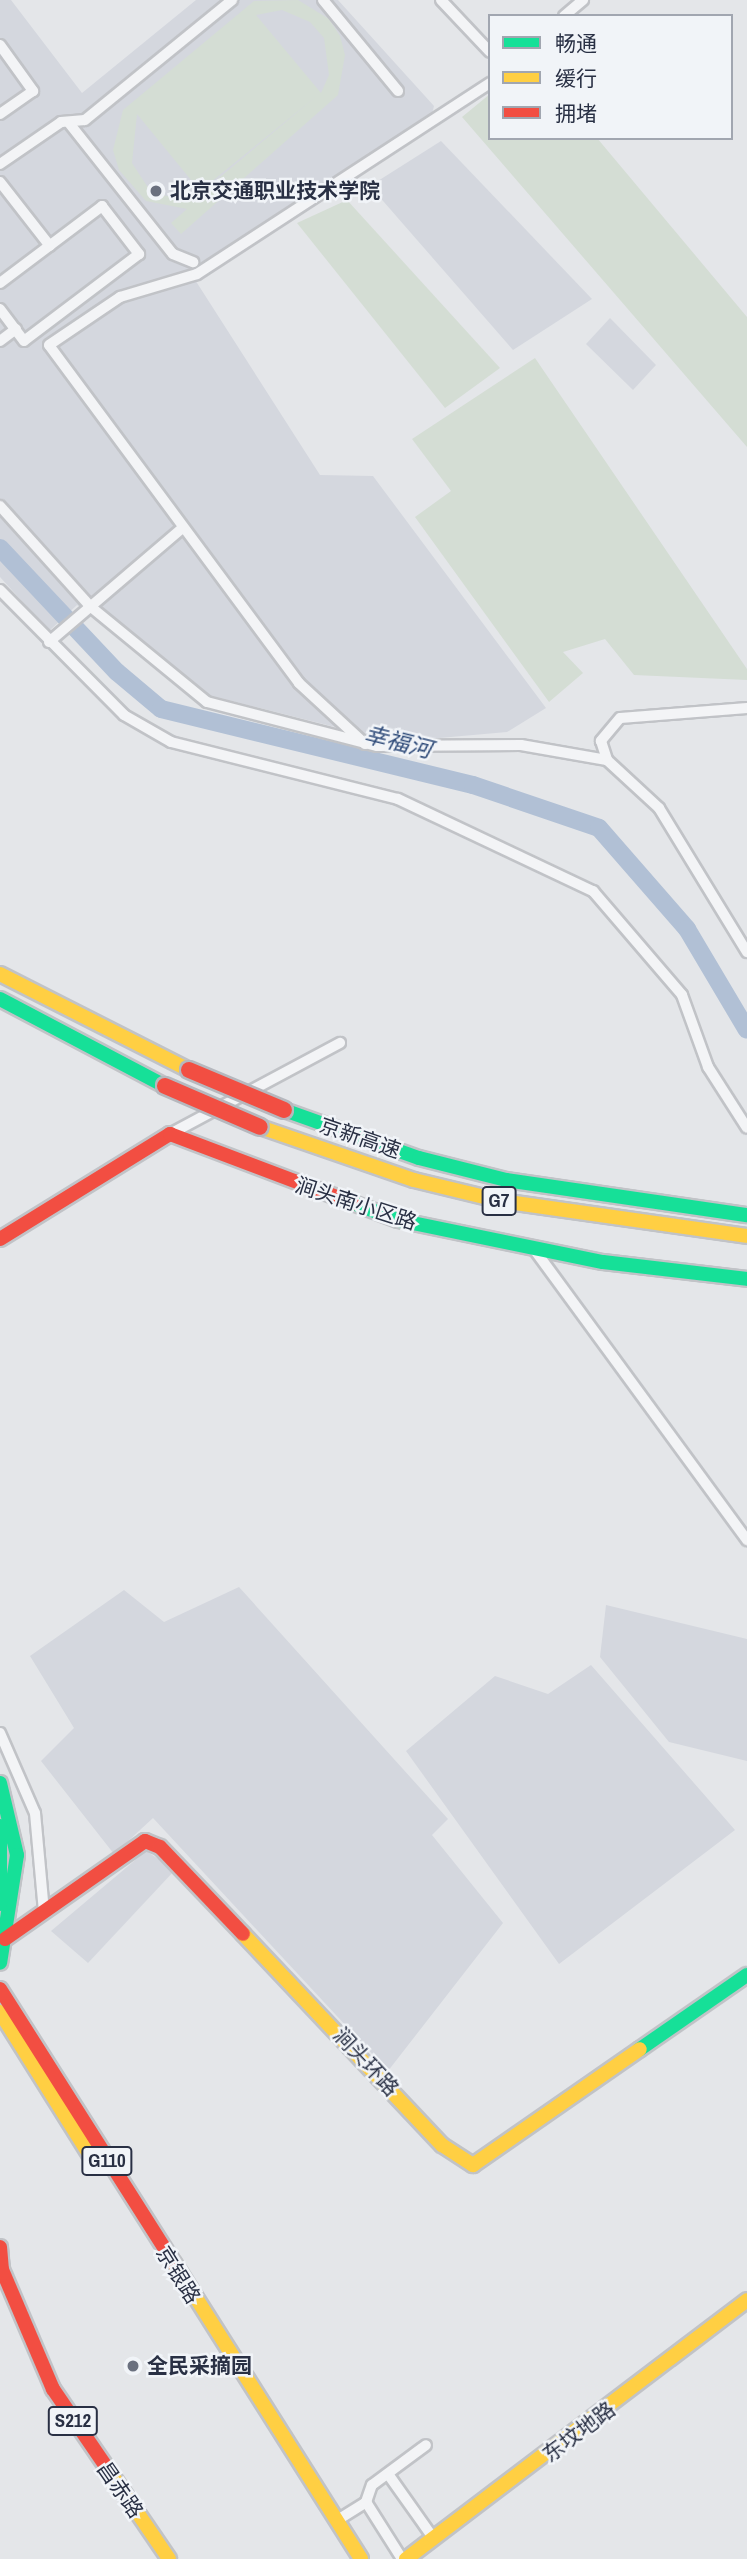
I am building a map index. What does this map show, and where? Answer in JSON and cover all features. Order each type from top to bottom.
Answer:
[{"type":"main road","name":"京新高速","points":[[0,974],[188,1070],[284,1110],[419,1158],[506,1180],[747,1215]]},
{"type":"main road","name":"京新高速","points":[[0,999],[165,1086],[260,1127],[401,1176],[501,1201],[595,1220],[747,1237]]},
{"type":"main road","points":[[0,1239],[170,1134]]},
{"type":"main road","name":"涧头南小区路","points":[[170,1134],[398,1220],[534,1249],[747,1279]]},
{"type":"main road","points":[[0,1783],[18,1855],[0,1963]]},
{"type":"main road","points":[[0,1826],[0,1904]]},
{"type":"main road","name":"涧头环路","points":[[5,1939],[145,1841],[160,1847],[442,2145],[473,2165],[747,1975]]},
{"type":"main road","name":"京银路","points":[[0,1989],[350,2559]]},
{"type":"main road","name":"京银路","points":[[0,2012],[211,2335]]},
{"type":"main road","name":"昌赤路","points":[[0,2247],[1,2268],[53,2389],[169,2559]]},
{"type":"main road","name":"东坟地路","points":[[404,2559],[747,2300]]},
{"type":"main road","name":"京银路","points":[[228,2362],[361,2559]]},
{"type":"street","points":[[0,164],[61,122],[85,120],[232,0]]},
{"type":"street","points":[[323,0],[398,91]]},
{"type":"street","points":[[442,0],[488,50]]},
{"type":"street","points":[[566,14],[583,0]]},
{"type":"street","points":[[0,45],[33,91],[0,114]]},
{"type":"street","points":[[365,744],[299,683],[180,530],[49,345],[120,297],[197,274],[488,84]]},
{"type":"street","points":[[69,123],[173,254],[192,262]]},
{"type":"street","points":[[0,182],[50,246]]},
{"type":"street","points":[[0,284],[102,206],[139,254],[24,341],[0,309]]},
{"type":"street","points":[[0,341],[16,329]]},
{"type":"street","points":[[0,506],[91,607],[207,702],[365,744],[414,750],[521,745],[607,760]]},
{"type":"street","points":[[48,642],[180,530]]},
{"type":"street","points":[[0,590],[48,642],[124,715],[171,741],[398,799],[593,891],[682,995],[708,1067],[747,1128]]},
{"type":"street","points":[[747,708],[620,718],[601,741],[607,760],[659,808],[747,952]]},
{"type":"street","points":[[170,1134],[340,1043]]},
{"type":"street","points":[[534,1249],[747,1540]]},
{"type":"street","points":[[0,1733],[35,1813],[44,1912]]},
{"type":"street","points":[[336,2521],[366,2502],[372,2486],[426,2445]]},
{"type":"street","points":[[388,2473],[433,2539]]},
{"type":"street","points":[[366,2502],[404,2559]]},
{"type":"shaded area","points":[[0,0],[11,0],[82,93],[196,0],[338,0],[434,106],[432,114],[190,272],[320,475],[373,476],[546,708],[507,732],[394,742],[208,695],[77,605],[49,631],[0,577]]},
{"type":"shaded area","points":[[298,0],[329,19],[340,36],[345,55],[338,95],[181,234],[171,223],[187,209],[146,201],[119,170],[113,150],[123,110],[254,1]],"holes":[[[282,10],[310,22],[324,38],[329,75],[321,93],[256,15]],[[318,95],[201,193],[166,196],[147,186],[132,163],[137,114],[200,191]]]},
{"type":"shaded area","points":[[488,96],[488,140],[599,140],[747,317],[747,447],[462,117]]},
{"type":"shaded area","points":[[441,141],[592,299],[513,350],[370,186]]},
{"type":"shaded area","points":[[347,200],[500,368],[445,408],[297,223]]},
{"type":"shaded area","points":[[610,318],[656,365],[633,390],[586,344]]},
{"type":"shaded area","points":[[535,358],[747,669],[747,680],[634,675],[605,639],[563,652],[583,673],[549,702],[415,517],[451,491],[412,439]]},
{"type":"shaded area","points":[[239,1587],[448,1819],[432,1835],[503,1923],[388,2071],[153,1818],[114,1854],[41,1761],[74,1728],[30,1656],[124,1590],[164,1622]]},
{"type":"shaded area","points":[[606,1605],[747,1639],[747,1761],[669,1742],[600,1657]]},
{"type":"shaded area","points":[[591,1665],[735,1830],[559,1964],[406,1751],[495,1676],[548,1694]]},
{"type":"shaded area","points":[[146,1851],[175,1870],[88,1963],[51,1931]]},
{"type":"waterway","name":"幸福河","points":[[0,548],[117,672],[161,709],[473,785],[599,828],[687,929],[747,1030]]},
{"type":"traffic: fast","points":[[0,999],[165,1086]]},
{"type":"traffic: fast","points":[[284,1110],[419,1158],[506,1180],[747,1215]]},
{"type":"traffic: fast","points":[[353,1203],[398,1220],[603,1262],[747,1279]]},
{"type":"traffic: fast","points":[[0,1783],[17,1855],[0,1963]]},
{"type":"traffic: fast","points":[[0,1826],[0,1904]]},
{"type":"traffic: fast","points":[[640,2049],[747,1975]]},
{"type":"traffic: slow","points":[[0,974],[189,1070]]},
{"type":"traffic: slow","points":[[260,1127],[414,1180],[501,1201],[747,1236]]},
{"type":"traffic: slow","points":[[243,1934],[442,2145],[473,2165],[640,2049]]},
{"type":"traffic: slow","points":[[0,2012],[89,2154]]},
{"type":"traffic: slow","points":[[174,2263],[361,2559]]},
{"type":"traffic: slow","points":[[406,2559],[747,2300]]},
{"type":"traffic: slow","points":[[107,2468],[169,2559]]},
{"type":"traffic: jam","points":[[189,1070],[284,1110]]},
{"type":"traffic: jam","points":[[165,1086],[260,1127]]},
{"type":"traffic: jam","points":[[0,1239],[170,1134],[353,1203]]},
{"type":"traffic: jam","points":[[5,1939],[145,1841],[160,1847],[243,1934]]},
{"type":"traffic: jam","points":[[0,1989],[174,2263]]},
{"type":"traffic: jam","points":[[0,2247],[2,2269]]},
{"type":"traffic: jam","points":[[0,2265],[53,2389],[107,2468]]},
{"type":"place","name":"北京交通职业技术学院","points":[[156,191]]},
{"type":"place","name":"全民采摘园","points":[[133,2366]]}]
